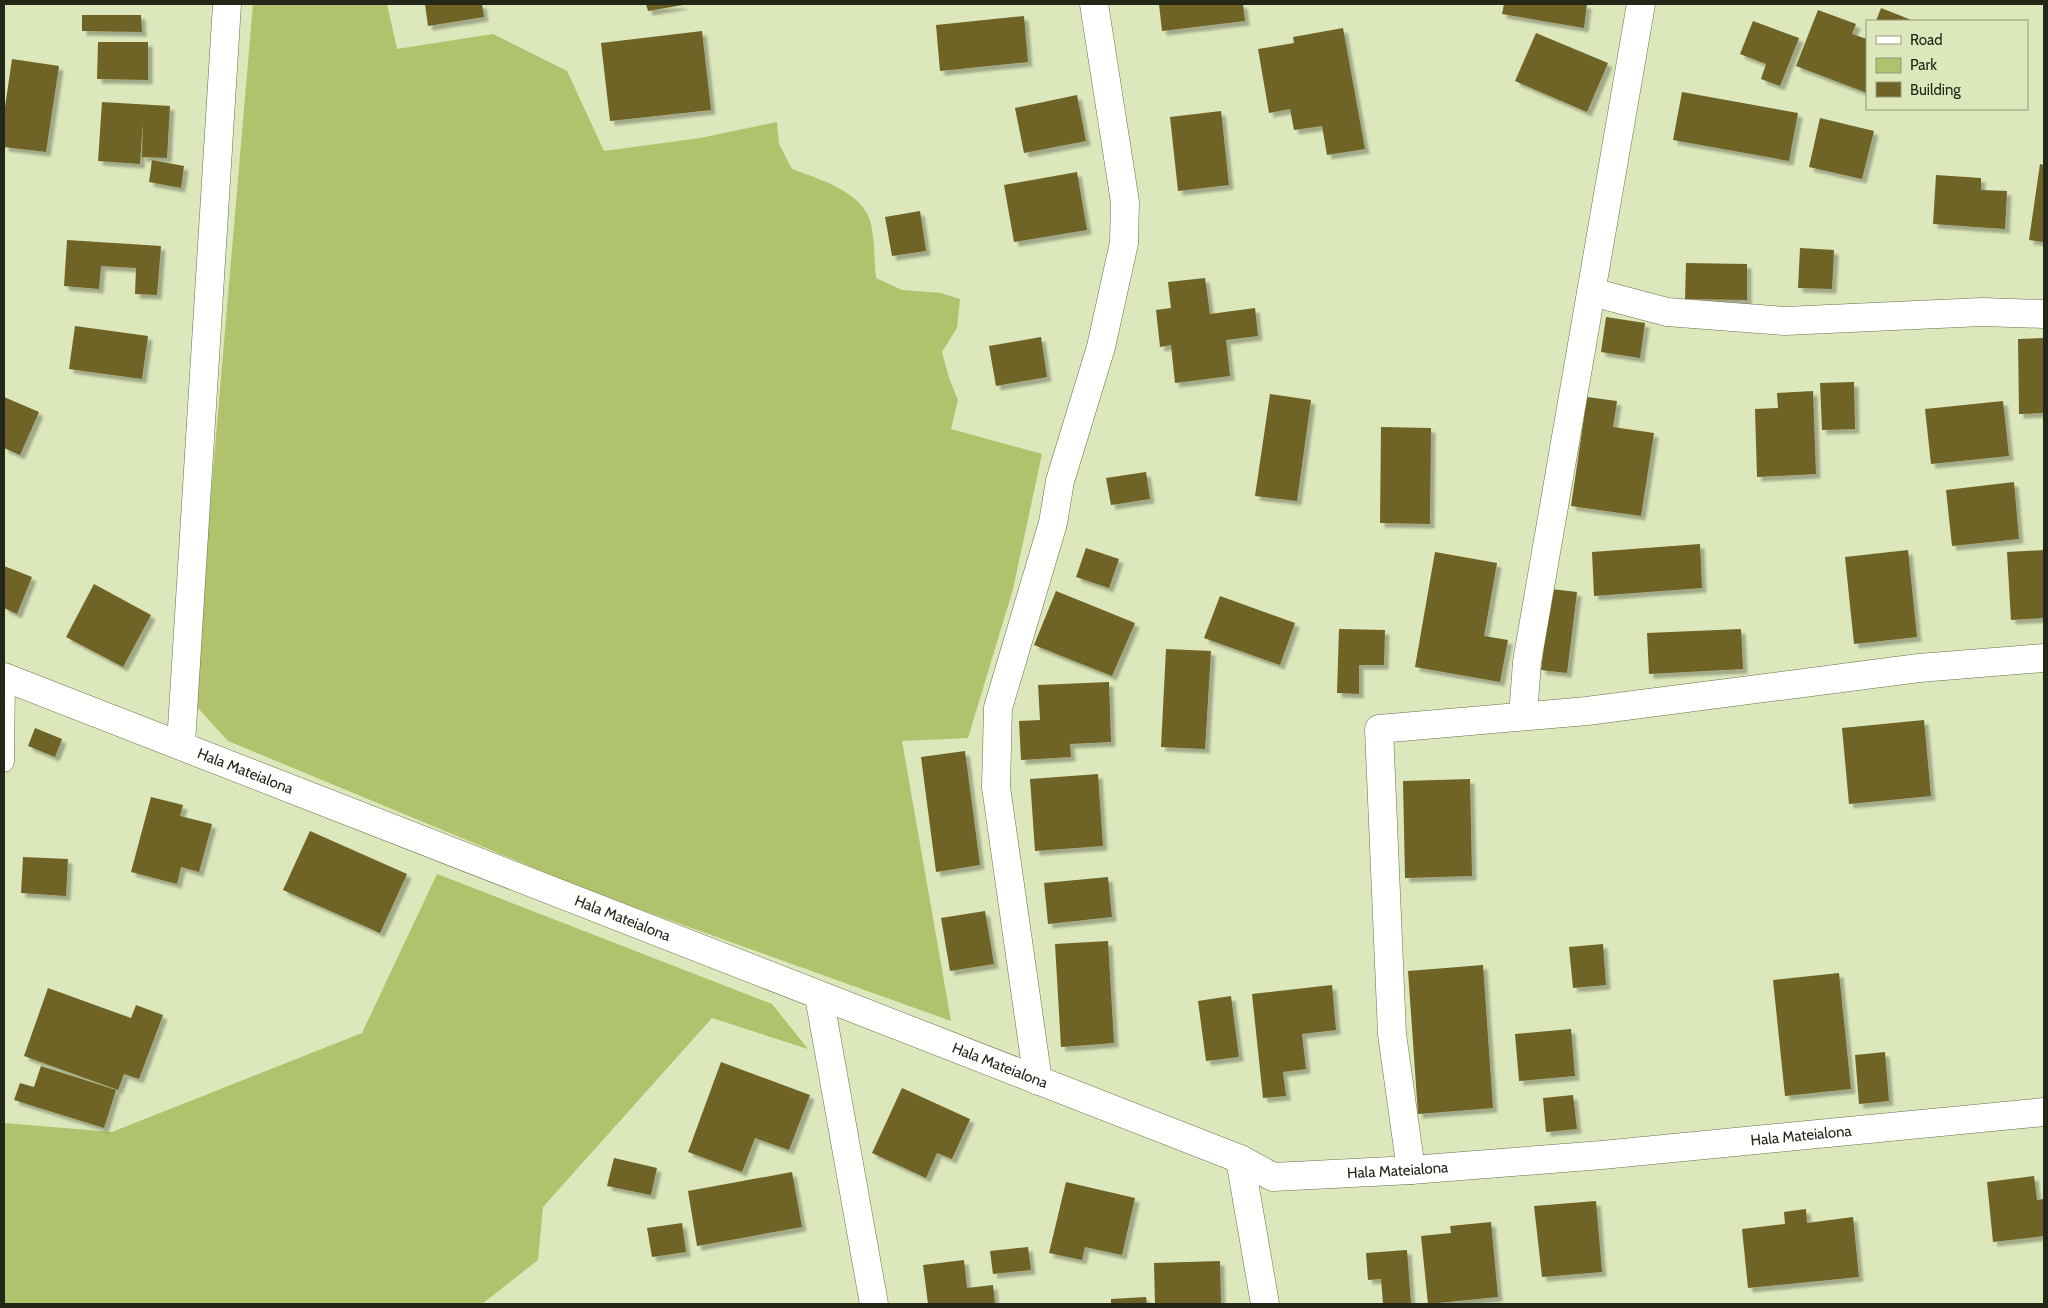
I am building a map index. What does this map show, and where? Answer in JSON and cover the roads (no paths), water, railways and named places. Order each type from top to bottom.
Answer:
[{"type":"street","points":[[181,744],[227,4]]},
{"type":"street","points":[[1038,1080],[996,787],[998,708],[1053,523],[1060,481],[1101,347],[1124,242],[1125,202],[1094,4]]},
{"type":"street","points":[[1523,716],[1527,662],[1641,4]]},
{"type":"street","points":[[1592,292],[1667,312],[1785,321],[1982,312],[2044,314]]},
{"type":"street","points":[[1411,1170],[1392,1034],[1379,729],[1587,710],[1919,668],[2044,658]]},
{"type":"street","name":"Hala Mateialona","points":[[4,677],[181,744],[819,996],[1240,1158],[1273,1177],[1411,1170],[1612,1154],[2044,1112]]},
{"type":"street","points":[[819,996],[874,1304]]},
{"type":"street","points":[[1240,1158],[1265,1304]]},
{"type":"lane","points":[[4,677],[4,762]]}]
